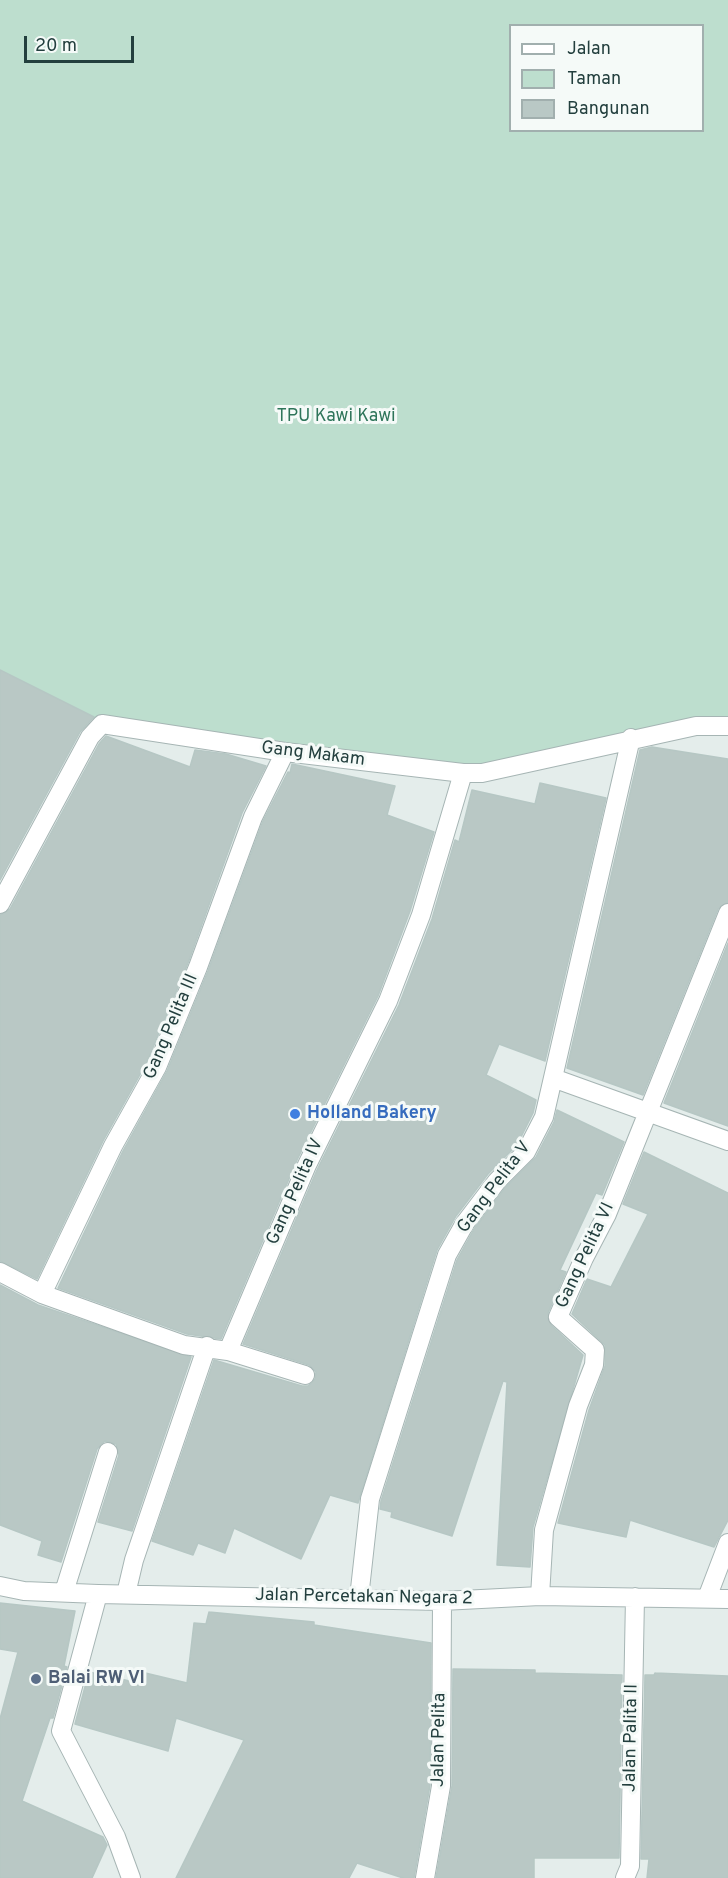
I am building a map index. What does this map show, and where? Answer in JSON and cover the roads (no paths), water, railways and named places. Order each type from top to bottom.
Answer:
[{"type":"street","name":"Gang Makam","points":[[0,904],[90,737],[102,724],[285,752],[463,773],[482,772],[630,738],[696,726],[728,726]]},
{"type":"street","name":"Gang Pelita V","points":[[359,1598],[370,1498],[444,1265],[465,1223],[497,1181],[526,1152],[544,1117],[630,738]]},
{"type":"street","name":"Gang Pelita III","points":[[42,1294],[113,1146],[157,1067],[198,967],[253,817],[285,752]]},
{"type":"street","name":"Gang Pelita IV","points":[[228,1351],[307,1165],[388,1001],[421,915],[463,773]]},
{"type":"street","name":"Gang Pelita VI","points":[[540,1592],[544,1530],[579,1406],[594,1365],[595,1350],[558,1317],[607,1214],[728,913]]},
{"type":"street","points":[[553,1078],[728,1141]]},
{"type":"street","points":[[0,1272],[42,1294],[184,1345],[207,1346],[228,1351],[305,1375]]},
{"type":"street","points":[[126,1594],[134,1560],[207,1346]]},
{"type":"street","points":[[64,1592],[108,1452]]},
{"type":"street","points":[[709,1592],[726,1547]]},
{"type":"street","name":"Jalan Percetakan Negara 2","points":[[0,1586],[98,1594],[442,1601],[540,1592],[635,1597],[709,1592],[728,1599]]},
{"type":"street","points":[[98,1594],[61,1731],[116,1838],[131,1878]]},
{"type":"street","name":"Jalan Palita II","points":[[625,1878],[630,1866],[635,1597]]},
{"type":"street","name":"Jalan Pelita","points":[[425,1878],[441,1786],[442,1601]]},
{"type":"place","name":"Holland Bakery","points":[[295,1114]]},
{"type":"place","name":"Balai RW VI","points":[[36,1679]]},
{"type":"park label","name":"TPU Kawi Kawi","points":[[336,417]]}]
